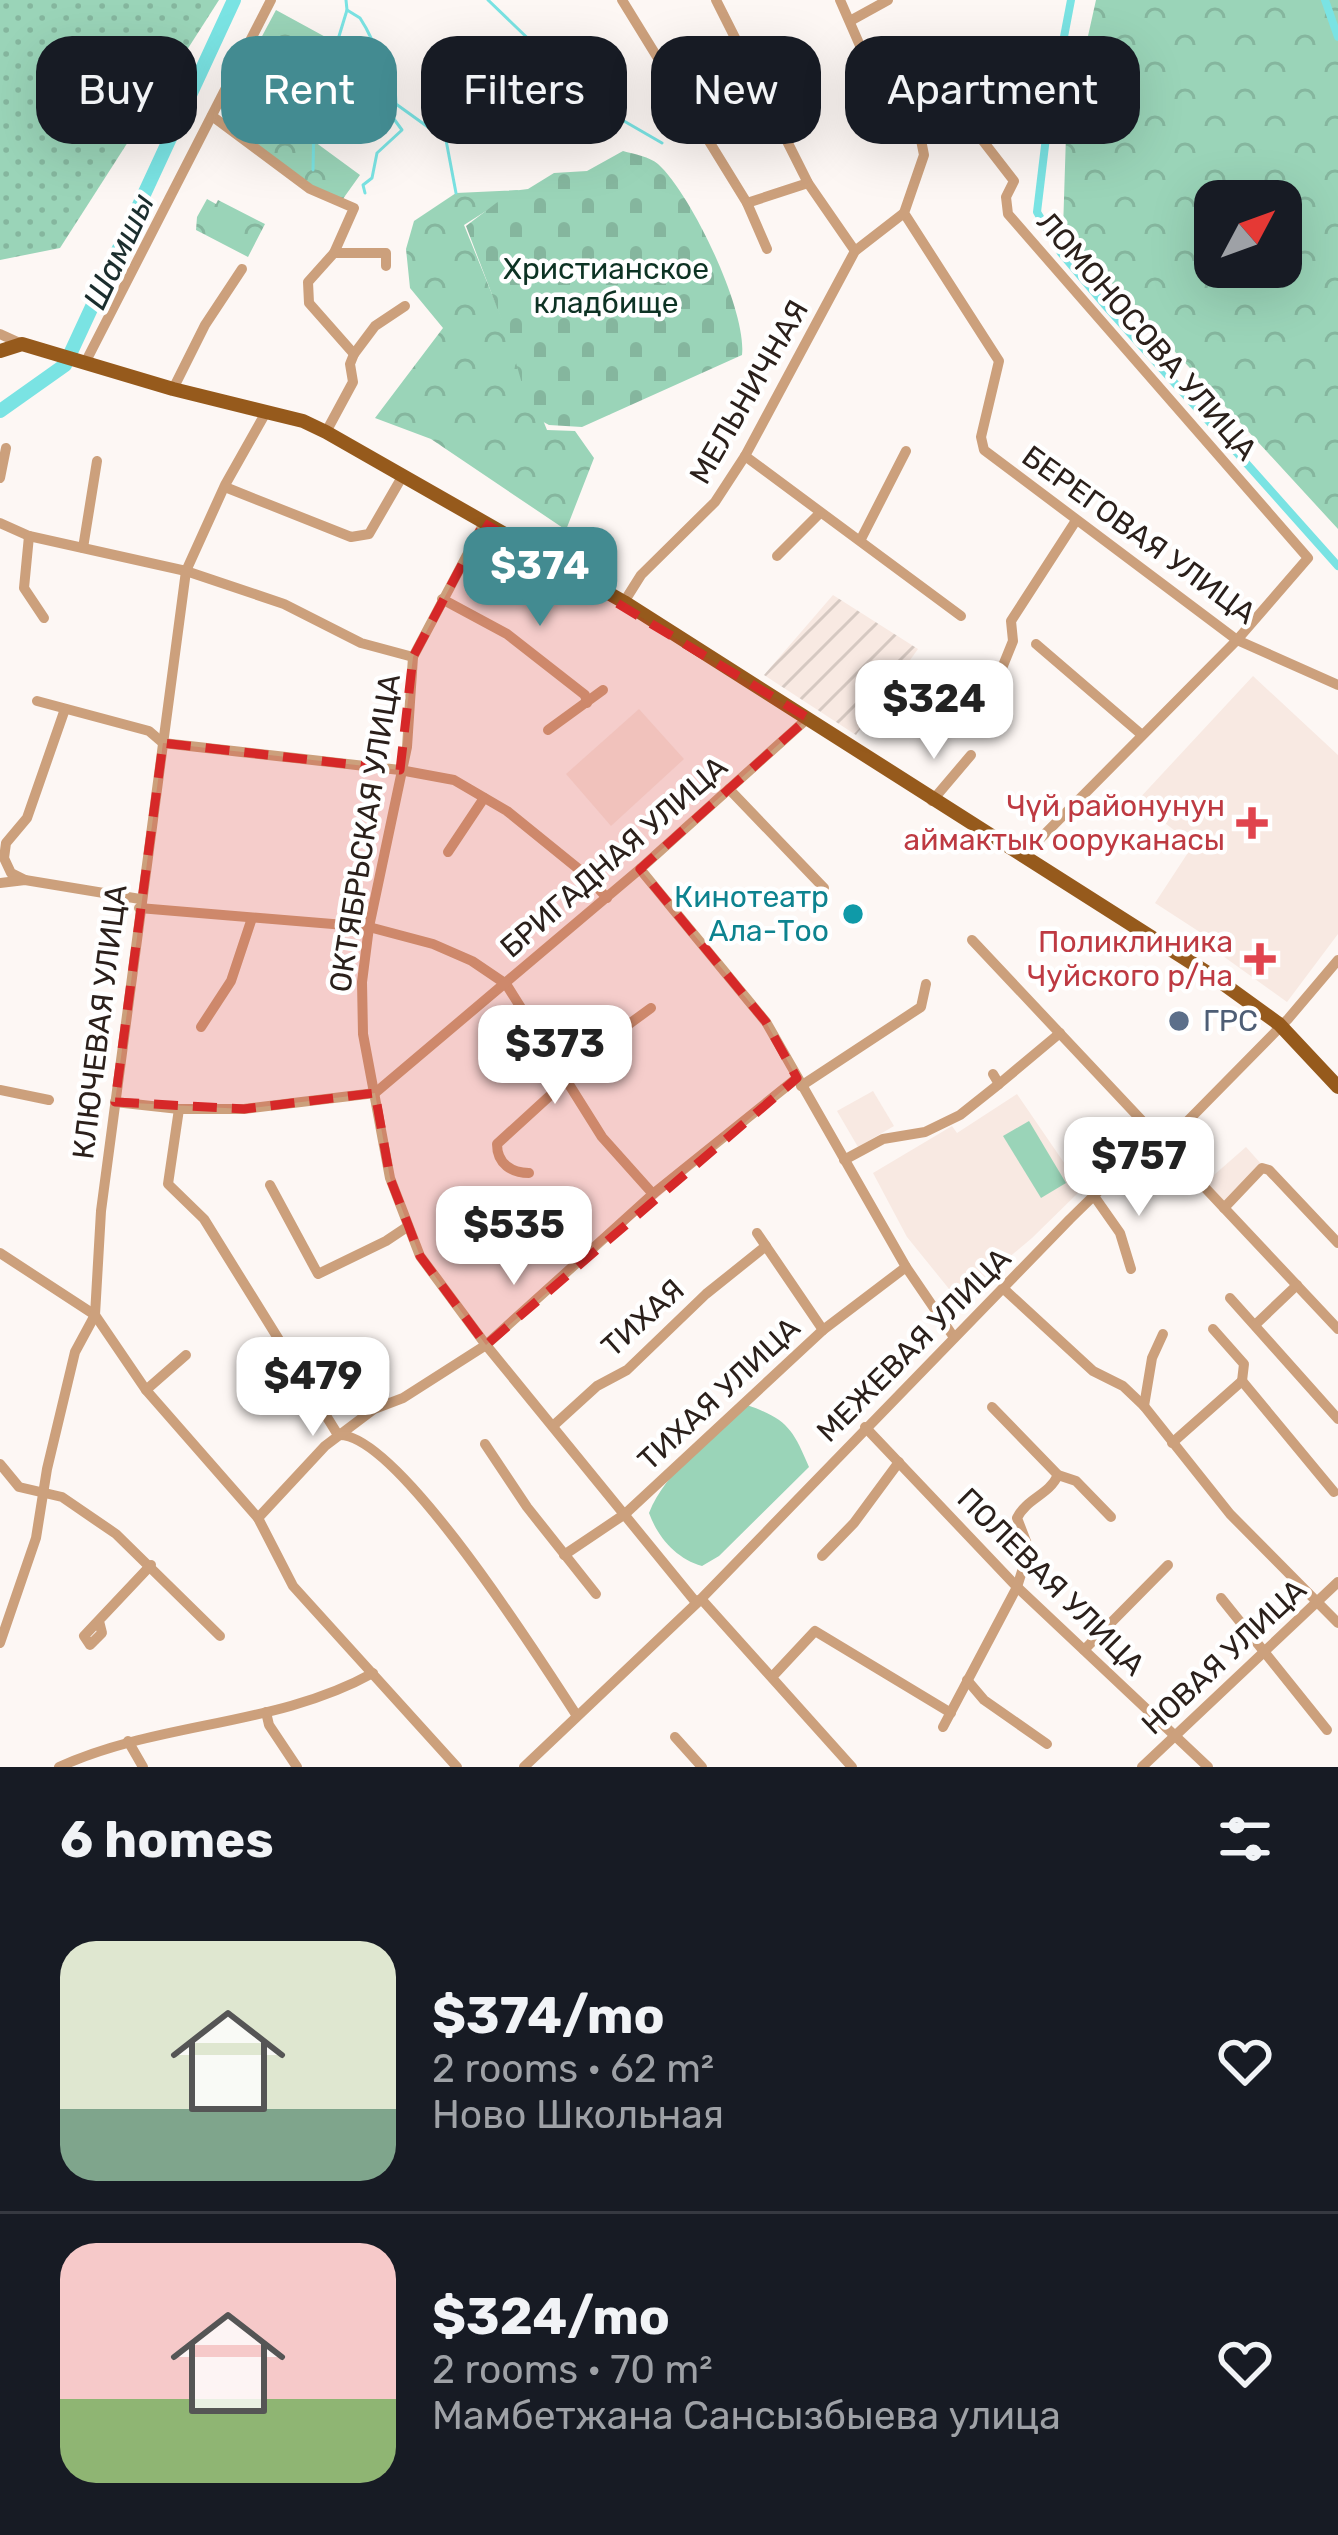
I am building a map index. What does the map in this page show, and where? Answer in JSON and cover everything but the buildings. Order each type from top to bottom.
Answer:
[{"type":"main road","points":[[0,351],[22,344],[303,421],[326,432],[624,602],[1214,977],[1280,1024],[1338,1087]]},
{"type":"street","points":[[82,362],[271,0]]},
{"type":"street","points":[[622,0],[747,203],[767,249]]},
{"type":"street","points":[[716,0],[808,183],[855,251]]},
{"type":"street","points":[[840,0],[856,36]]},
{"type":"street","points":[[850,21],[888,0]]},
{"type":"street","points":[[212,116],[310,189],[354,208],[334,253],[308,283],[309,303],[354,354]]},
{"type":"street","points":[[904,213],[924,155],[922,144]]},
{"type":"street","name":"ЛОМОНОСОВА УЛИЦА","points":[[985,144],[1014,181],[1006,196],[1008,214],[1308,558],[1238,640]]},
{"type":"street","points":[[747,203],[808,183]]},
{"type":"street","name":"МЕЛЬНИЧНАЯ","points":[[624,602],[641,575],[716,502],[855,251],[904,213]]},
{"type":"street","name":"БЕРЕГОВАЯ УЛИЦА","points":[[904,213],[999,361],[980,437],[984,450],[1238,640],[1338,685]]},
{"type":"street","points":[[334,253],[386,254],[386,266]]},
{"type":"street","points":[[173,389],[205,325],[242,268]]},
{"type":"street","points":[[326,432],[353,382],[350,364],[354,354],[376,326],[405,306]]},
{"type":"street","points":[[0,334],[22,344]]},
{"type":"street","name":"КЛЮЧЕВАЯ УЛИЦА","points":[[0,1643],[26,1577],[75,1352],[95,1315],[100,1210],[186,572],[224,487],[266,414]]},
{"type":"street","points":[[0,478],[6,448]]},
{"type":"street","points":[[861,539],[906,452]]},
{"type":"street","points":[[745,456],[961,616]]},
{"type":"street","points":[[83,548],[97,460]]},
{"type":"street","points":[[224,487],[351,537],[369,535],[402,477]]},
{"type":"street","points":[[777,556],[820,512]]},
{"type":"street","points":[[1007,680],[1000,673],[1013,641],[1011,621],[1075,522]]},
{"type":"street","name":"ОКТЯБРЬСКАЯ УЛИЦА","points":[[484,523],[413,657],[407,747],[369,927],[362,1034],[390,1178],[420,1256],[486,1345],[694,1600],[700,1600],[852,1767]]},
{"type":"street","points":[[0,524],[29,536],[186,572],[284,604],[362,643],[413,657]]},
{"type":"street","points":[[29,536],[24,588],[44,619]]},
{"type":"street","points":[[442,599],[535,654],[585,694],[587,703]]},
{"type":"street","points":[[1022,857],[1238,640]]},
{"type":"street","points":[[1036,644],[1142,735]]},
{"type":"street","points":[[548,730],[603,690]]},
{"type":"street","points":[[37,701],[149,731],[163,743],[454,780],[560,852],[607,898]]},
{"type":"street","points":[[21,881],[4,858],[6,843],[26,818],[64,709]]},
{"type":"street","name":"БРИГАДНАЯ УЛИЦА","points":[[374,1093],[607,898],[808,718]]},
{"type":"street","points":[[932,801],[971,755]]},
{"type":"street","points":[[729,789],[824,888]]},
{"type":"street","points":[[448,852],[484,798]]},
{"type":"street","points":[[640,869],[766,1022],[906,1267],[953,1336]]},
{"type":"street","points":[[0,883],[21,881],[252,918],[369,927],[433,944],[472,962],[506,984],[602,1137],[653,1194]]},
{"type":"street","points":[[202,1027],[231,981],[252,918]]},
{"type":"street","points":[[972,940],[1338,1329]]},
{"type":"street","name":"МЕЖЕВАЯ УЛИЦА","points":[[524,1767],[700,1600],[1114,1176],[1165,1144],[1338,961]]},
{"type":"street","points":[[258,1518],[338,1436],[374,1409],[403,1398],[486,1345],[653,1194],[799,1082],[921,1007],[926,984]]},
{"type":"street","points":[[529,1173],[515,1173],[505,1165],[497,1144],[564,1077],[651,1008]]},
{"type":"street","points":[[844,1160],[883,1139],[926,1132],[960,1114],[996,1079],[1060,1033]]},
{"type":"street","points":[[0,1090],[49,1100]]},
{"type":"street","points":[[115,1102],[244,1109],[374,1093]]},
{"type":"street","points":[[179,1109],[168,1184],[204,1219],[338,1436]]},
{"type":"street","points":[[1224,1208],[1262,1168],[1269,1170],[1338,1243]]},
{"type":"street","points":[[270,1185],[318,1274],[407,1227]]},
{"type":"street","points":[[1094,1196],[1120,1233],[1131,1269]]},
{"type":"street","points":[[757,1232],[823,1330]]},
{"type":"street","name":"ТИХАЯ","points":[[553,1426],[596,1386],[627,1370],[706,1294],[766,1246]]},
{"type":"street","points":[[0,1253],[95,1315],[146,1390],[258,1518],[293,1586],[457,1767]]},
{"type":"street","name":"ТИХАЯ УЛИЦА","points":[[564,1555],[625,1514],[823,1330],[906,1267]]},
{"type":"street","points":[[1255,1325],[1297,1285]]},
{"type":"street","points":[[1005,1290],[1061,1345],[1144,1406],[1271,1560],[1338,1623]]},
{"type":"street","points":[[1230,1298],[1338,1419]]},
{"type":"street","points":[[1172,1443],[1242,1381],[1244,1364],[1214,1329]]},
{"type":"street","points":[[1144,1406],[1152,1358],[1163,1334]]},
{"type":"street","points":[[306,1382],[367,1352]]},
{"type":"street","points":[[146,1390],[186,1355]]},
{"type":"street","points":[[1242,1381],[1334,1492]]},
{"type":"street","points":[[992,1407],[1058,1475],[1076,1481],[1111,1517]]},
{"type":"street","name":"ПОЛЕВАЯ УЛИЦА","points":[[865,1427],[1017,1587],[1208,1767]]},
{"type":"street","points":[[338,1436],[351,1435],[367,1443],[420,1496],[525,1635],[577,1716]]},
{"type":"street","points":[[485,1444],[596,1594]]},
{"type":"street","points":[[822,1556],[854,1523],[899,1462]]},
{"type":"street","points":[[0,1464],[19,1487],[62,1497],[116,1534],[220,1636]]},
{"type":"street","points":[[943,1727],[1017,1587],[1030,1549],[1017,1518],[1028,1501],[1052,1488],[1058,1475]]},
{"type":"street","points":[[99,1621],[151,1565]]},
{"type":"street","points":[[1084,1650],[1168,1565]]},
{"type":"street","name":"НОВАЯ УЛИЦА","points":[[1142,1767],[1338,1582]]},
{"type":"street","points":[[1221,1598],[1327,1730]]},
{"type":"street","points":[[772,1677],[815,1631],[951,1713]]},
{"type":"street","points":[[59,1767],[128,1741],[319,1697],[373,1673]]},
{"type":"street","points":[[967,1680],[984,1700],[1047,1744]]},
{"type":"street","points":[[266,1712],[269,1725],[297,1767]]},
{"type":"street","points":[[675,1737],[702,1767]]},
{"type":"street","points":[[128,1741],[143,1767]]},
{"type":"highlighted area","points":[[484,523],[808,718],[640,869],[766,1022],[797,1078],[486,1345],[420,1256],[390,1178],[375,1093],[244,1109],[115,1102],[140,899],[163,743],[400,770],[413,657]]},
{"type":"shaded area","points":[[833,595],[918,649],[856,735],[764,675]]},
{"type":"shaded area","name":"Чүй районунун аймактык ооруканасы","points":[[1253,676],[1338,755],[1338,934],[1287,1002],[1209,946],[1212,940],[1155,903],[1193,845],[1137,801]]},
{"type":"shaded area","points":[[639,709],[684,759],[611,826],[566,774]]},
{"type":"shaded area","points":[[873,1091],[894,1126],[858,1147],[837,1111]]},
{"type":"shaded area","points":[[1017,1094],[1082,1189],[958,1300],[907,1237],[873,1173],[952,1126],[957,1133]]},
{"type":"shaded area","points":[[1246,1147],[1262,1165],[1226,1203],[1206,1182]]},
{"type":"green space","points":[[0,0],[219,0],[196,36],[36,36],[36,144],[127,144],[60,248],[0,260]]},
{"type":"green space","points":[[1096,0],[1338,0],[1338,529],[1063,230],[1066,144],[1140,144],[1140,36],[1088,36]]},
{"type":"green space","points":[[276,10],[324,36],[262,36]]},
{"type":"green space","points":[[254,144],[318,144],[360,175],[340,203],[310,188]]},
{"type":"green space","name":"Христианское кладбище","points":[[623,151],[658,164],[701,226],[736,311],[742,355],[582,427],[549,425],[538,419],[523,387],[466,226],[512,191],[528,189],[554,173],[587,171]]},
{"type":"green space","points":[[519,190],[464,225],[547,430],[575,431],[594,458],[566,530],[431,439],[375,418],[443,328],[410,288],[406,249],[414,221],[456,193]]},
{"type":"green space","points":[[207,199],[265,224],[248,257],[196,230]]},
{"type":"green space","points":[[1029,1121],[1066,1183],[1041,1198],[1003,1136]]},
{"type":"green space","points":[[747,1405],[787,1427],[809,1467],[719,1556],[702,1566],[670,1546],[649,1513],[679,1468]]},
{"type":"waterway","name":"Шамшы","points":[[0,411],[65,365],[234,0]]},
{"type":"waterway","points":[[313,170],[314,118],[346,0]]},
{"type":"waterway","points":[[488,0],[598,106],[651,137]]},
{"type":"waterway","points":[[1071,0],[1037,212],[1061,253],[1104,304],[1338,566]]},
{"type":"waterway","points":[[1325,0],[1338,37]]},
{"type":"waterway","points":[[347,10],[366,28],[395,86],[396,104],[446,140],[456,193]]},
{"type":"waterway","points":[[397,123],[402,130],[397,135]]},
{"type":"waterway","points":[[365,193],[363,185],[372,178],[377,153],[387,144]]},
{"type":"place","name":"Чүй районунун аймактык ооруканасы","points":[[1252,823]]},
{"type":"place","name":"Кинотеатр Ала-Тоо","points":[[853,914]]},
{"type":"place","name":"Поликлиника Чуйского р/на","points":[[1260,959]]},
{"type":"place","name":"ГРС","points":[[1179,1021]]}]
